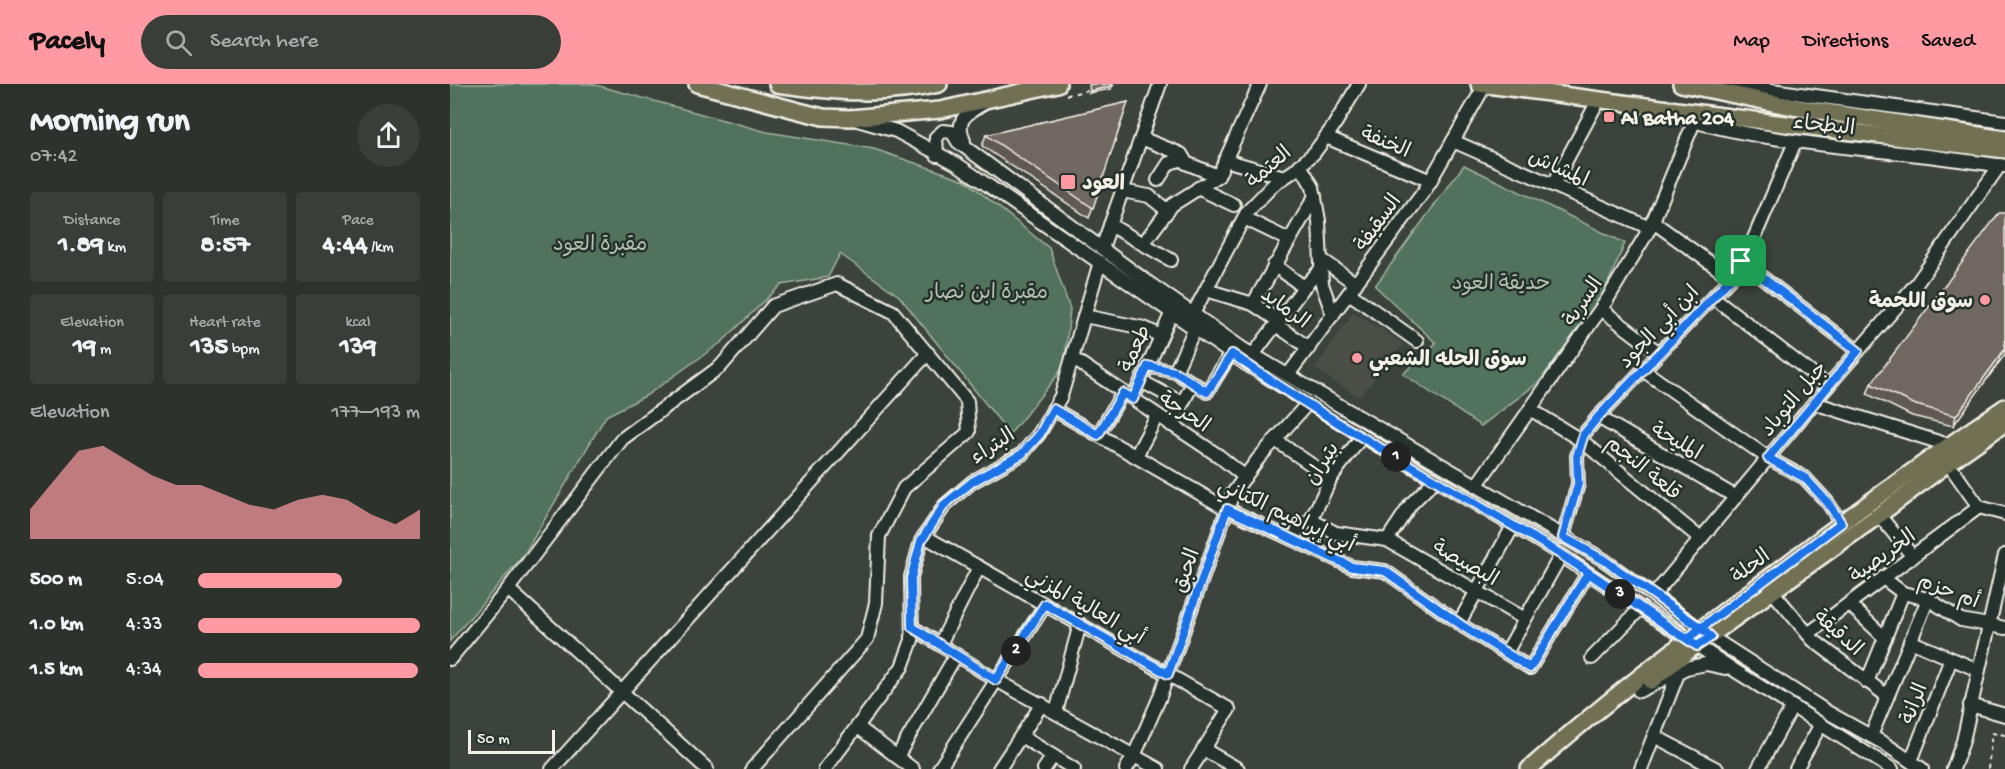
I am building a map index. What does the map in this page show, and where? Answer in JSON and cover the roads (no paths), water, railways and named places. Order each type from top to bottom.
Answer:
[{"type":"main road","points":[[697,84],[823,117],[850,118],[919,113],[1059,84]]},
{"type":"main road","points":[[777,84],[838,92],[861,88],[914,90],[936,84]]},
{"type":"main road","name":"البطحاء","points":[[1479,84],[1793,125],[2003,160]]},
{"type":"main road","name":"البطحاء","points":[[1681,84],[1793,107],[2005,139]]},
{"type":"main road","name":"الحلة","points":[[1706,633],[1841,523],[1948,445],[2005,407]]},
{"type":"main road","name":"الحلة","points":[[1528,769],[1692,642],[1772,591],[2005,423]]},
{"type":"main road","name":"الحلة","points":[[1544,769],[1639,691],[1692,642]]},
{"type":"street","points":[[1102,249],[1160,84]]},
{"type":"street","points":[[1143,244],[1173,205],[1218,176],[1260,84]]},
{"type":"street","name":"العتمة","points":[[1193,314],[1247,212],[1274,184],[1314,153],[1359,84]]},
{"type":"street","name":"البطحاء","points":[[1728,84],[1773,87],[2005,122]]},
{"type":"street","name":"السقيفة","points":[[1288,375],[1431,181],[1485,85]]},
{"type":"street","points":[[972,152],[964,140],[960,126],[966,114],[989,99]]},
{"type":"street","points":[[1552,185],[1599,99]]},
{"type":"street","name":"البطحاء","points":[[1642,105],[1694,122],[1795,142],[1959,159],[2003,160]]},
{"type":"street","points":[[850,118],[896,131],[957,164],[1232,354],[1362,436],[1561,555],[1734,670],[1892,769]]},
{"type":"street","name":"السربة","points":[[1476,486],[1601,309],[1651,225],[1694,122]]},
{"type":"street","points":[[937,155],[936,137],[943,131],[952,132],[958,142],[1102,249],[1253,355],[1604,560],[1706,633],[1829,713],[1871,736],[1922,769]]},
{"type":"street","name":"الخنفة","points":[[1326,137],[1431,181]]},
{"type":"street","points":[[1141,138],[1181,154],[1186,163],[1218,176]]},
{"type":"street","name":"المشاش","points":[[1453,141],[1552,185],[1651,225],[1731,278]]},
{"type":"street","name":"ابن أبي الجود","points":[[1563,537],[1578,484],[1577,456],[1584,434],[1731,278],[1752,243],[1795,142]]},
{"type":"street","points":[[1158,180],[1168,163],[1184,159]]},
{"type":"street","points":[[1225,160],[1284,177]]},
{"type":"street","name":"جبل التوباد","points":[[1654,595],[1917,283],[2003,160]]},
{"type":"street","points":[[1300,165],[1313,187],[1315,196],[1319,221],[1322,284],[1333,315]]},
{"type":"street","points":[[1198,188],[1234,205]]},
{"type":"street","points":[[1122,190],[1149,196],[1168,211]]},
{"type":"street","points":[[1253,304],[1315,196]]},
{"type":"street","points":[[1244,218],[1289,240]]},
{"type":"street","points":[[1110,225],[1171,260]]},
{"type":"street","points":[[1741,261],[1858,351]]},
{"type":"street","name":"البتراء","points":[[825,769],[902,667],[912,640],[911,578],[924,536],[945,504],[972,482],[1022,454],[1040,434],[1061,396],[1100,262]]},
{"type":"street","points":[[1321,264],[1417,341]]},
{"type":"street","points":[[1253,355],[1321,264]]},
{"type":"street","points":[[1274,265],[1304,287]]},
{"type":"street","points":[[450,659],[508,589],[622,440],[721,366],[772,306],[837,284],[893,312],[967,401],[969,432],[904,488],[879,536],[876,603],[867,639],[752,769]]},
{"type":"street","name":"الرمايد","points":[[1206,290],[1253,304],[1278,320],[1279,327],[1309,348]]},
{"type":"street","points":[[1713,297],[1828,386]]},
{"type":"street","points":[[1601,309],[1659,353]]},
{"type":"street","name":"طعمة","points":[[1098,435],[1141,381],[1172,312]]},
{"type":"street","points":[[1084,316],[1144,328],[1161,336]]},
{"type":"street","points":[[1175,372],[1195,328]]},
{"type":"street","points":[[552,769],[928,353]]},
{"type":"street","points":[[1148,366],[1175,372],[1207,392],[1232,354]]},
{"type":"street","name":"الحرجة","points":[[1072,358],[1219,456],[1245,477]]},
{"type":"street","points":[[1643,370],[1768,458],[1805,478],[1828,503],[1841,523]]},
{"type":"street","points":[[1141,381],[1182,403]]},
{"type":"street","points":[[1171,425],[1193,383]]},
{"type":"street","name":"الحبق","points":[[1126,769],[1134,756],[1168,674],[1233,493],[1308,402]]},
{"type":"street","points":[[1814,403],[1948,445]]},
{"type":"street","name":"أبي إبراهيم الكتاني","points":[[1053,409],[1227,509],[1352,567],[1385,571],[1459,623],[1530,668],[1588,573]]},
{"type":"street","name":"قلعة النجم","points":[[1530,410],[1582,441],[1701,539]]},
{"type":"street","points":[[1136,456],[1157,416]]},
{"type":"street","name":"المليحة","points":[[1598,417],[1736,497]]},
{"type":"street","name":"بتيران","points":[[1293,539],[1300,526],[1311,520],[1331,478],[1362,436]]},
{"type":"street","points":[[1275,440],[1331,478]]},
{"type":"street","points":[[1948,463],[1979,507],[2005,514]]},
{"type":"street","points":[[1387,540],[1412,504],[1435,480]]},
{"type":"street","name":"الخريصية","points":[[1808,634],[1979,507]]},
{"type":"street","points":[[1879,515],[1913,556]]},
{"type":"street","name":"البصيصة","points":[[1311,520],[1336,533],[1387,540],[1525,619]]},
{"type":"street","points":[[1459,623],[1513,526]]},
{"type":"street","name":"أبي العالية المزني","points":[[924,536],[1229,709],[1191,769]]},
{"type":"street","points":[[1506,653],[1561,555]]},
{"type":"street","points":[[1953,769],[1962,741],[2005,555]]},
{"type":"street","points":[[940,644],[979,567]]},
{"type":"street","name":"أم حزم","points":[[1883,578],[1902,593],[1928,599],[1961,620],[2005,628]]},
{"type":"street","points":[[508,589],[707,769]]},
{"type":"street","name":"الدقيقة","points":[[1772,591],[1813,640],[1887,696]]},
{"type":"street","points":[[1867,682],[1902,593]]},
{"type":"street","points":[[1871,736],[1928,599]]},
{"type":"street","points":[[942,768],[1045,604]]},
{"type":"street","points":[[1849,604],[1885,638]]},
{"type":"street","points":[[1593,658],[1641,608]]},
{"type":"street","points":[[1056,712],[1080,624]]},
{"type":"street","points":[[912,627],[996,680],[1158,769]]},
{"type":"street","points":[[1910,641],[1978,670]]},
{"type":"street","points":[[897,757],[956,655]]},
{"type":"street","name":"الرانة","points":[[1911,761],[1951,658]]},
{"type":"street","points":[[1639,691],[1686,668],[1706,664],[1734,670]]},
{"type":"street","points":[[1641,769],[1679,671]]},
{"type":"street","points":[[999,769],[1042,704]]},
{"type":"street","points":[[1970,705],[2005,715]]},
{"type":"street","points":[[1758,769],[1792,707]]},
{"type":"street","points":[[1796,769],[1821,724]]},
{"type":"street","points":[[858,727],[913,769]]},
{"type":"street","points":[[1021,736],[1074,769]]},
{"type":"street","points":[[1654,736],[1717,769]]},
{"type":"street","points":[[1203,749],[1238,769]]},
{"type":"street","points":[[1044,769],[1053,756]]},
{"type":"place","name":"Al Batha 204","points":[[1609,117]]},
{"type":"place","name":"العود","points":[[1068,182]]},
{"type":"place","name":"سوق اللحمة","points":[[1985,300]]},
{"type":"place","name":"سوق الحله الشعبي","points":[[1357,358]]},
{"type":"park label","name":"مقبرة العود","points":[[600,243]]},
{"type":"park label","name":"حديقة العود","points":[[1501,282]]},
{"type":"park label","name":"مقبرة ابن نصار","points":[[987,291]]}]
